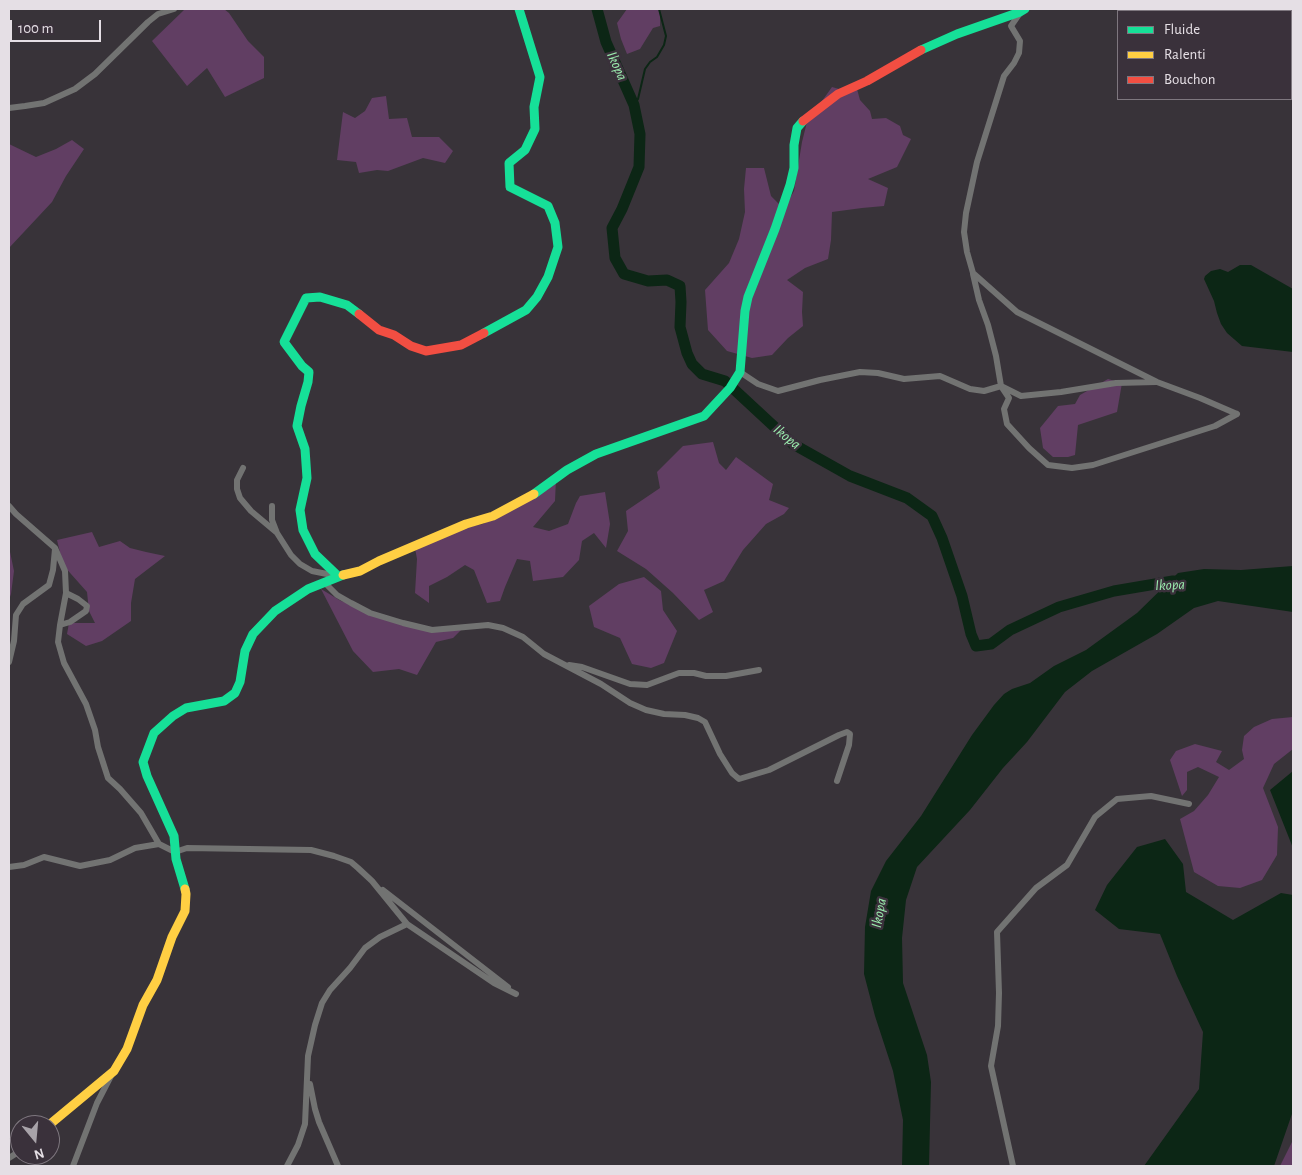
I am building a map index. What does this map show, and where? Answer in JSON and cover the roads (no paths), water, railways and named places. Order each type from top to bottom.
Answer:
[{"type":"street","points":[[9,108],[44,103],[75,89],[95,74],[148,22],[158,14],[174,9]]},
{"type":"street","points":[[338,576],[315,554],[303,530],[300,510],[307,478],[305,449],[297,426],[309,372],[302,366],[284,342],[306,298],[320,297],[347,305],[379,330],[394,335],[411,346],[426,351],[461,345],[526,310],[537,297],[548,277],[558,247],[555,223],[548,206],[510,187],[509,163],[525,150],[536,129],[534,107],[540,77],[520,9]]},
{"type":"street","points":[[972,273],[1017,312],[1157,382],[1237,414],[1215,426],[1193,434],[1093,465],[1072,468],[1048,464],[1029,448],[1007,424],[1004,409],[1009,398],[1002,386],[988,325],[972,273],[964,232],[966,213],[977,162],[1004,76],[1019,53],[1020,41],[1011,26],[1023,10]]},
{"type":"street","points":[[74,1166],[98,1103],[127,1049],[143,1005],[158,980],[172,937],[185,911],[186,894],[176,858],[174,836],[147,776],[143,762],[154,734],[173,716],[186,708],[224,701],[235,693],[240,682],[245,651],[253,634],[275,611],[308,589],[338,576],[360,571],[466,524],[493,516],[596,454],[704,416],[740,372],[748,297],[790,185],[794,168],[794,145],[797,128],[805,119],[838,94],[867,81],[924,48],[1023,10]]},
{"type":"street","points":[[740,372],[758,384],[778,391],[860,372],[878,373],[904,379],[940,376],[970,389],[984,390],[1002,386],[1021,396],[1116,383],[1157,382]]},
{"type":"street","points":[[243,468],[237,480],[240,498],[251,511],[277,533]]},
{"type":"street","points":[[9,506],[55,548],[65,571],[66,593],[58,642],[64,663],[86,704],[108,778],[140,812],[158,844]]},
{"type":"street","points":[[272,506],[272,520],[277,533],[291,555],[300,564],[312,570],[338,576]]},
{"type":"street","points":[[9,662],[14,641],[16,615],[24,604],[49,585],[54,570],[55,548]]},
{"type":"street","points":[[324,582],[337,595],[370,612],[403,623],[432,630],[488,625],[503,628],[523,637],[544,654],[601,684],[630,703],[646,710],[664,714],[698,718],[705,722],[720,754],[732,773],[739,779],[769,770],[839,734],[847,732],[850,734],[850,745],[837,781]]},
{"type":"street","points":[[60,625],[70,622],[86,611],[87,606],[66,593]]},
{"type":"street","points":[[564,664],[582,667],[630,684],[647,685],[679,673],[726,676],[759,670]]},
{"type":"street","points":[[1013,1166],[991,1066],[998,1026],[997,932],[1036,888],[1067,865],[1095,817],[1117,799],[1150,796],[1189,804]]},
{"type":"street","points":[[9,867],[24,865],[44,857],[80,866],[110,860],[135,848],[158,844],[175,852],[187,848],[311,850],[351,862],[372,881],[516,994],[494,983],[407,924],[372,881]]},
{"type":"street","points":[[287,1166],[298,1145],[305,1124],[308,1056],[322,1003],[330,990],[365,948],[380,937],[407,924]]},
{"type":"street","points":[[60,1116],[114,1071]]},
{"type":"street","points":[[308,1071],[319,1122],[338,1166]]},
{"type":"water","points":[[1240,265],[1251,265],[1293,289],[1293,352],[1242,346],[1227,333],[1221,324],[1214,301],[1204,279],[1211,271],[1220,269],[1228,272]]},
{"type":"water","points":[[1293,566],[1293,612],[1218,601],[1194,608],[1157,634],[1092,671],[1065,692],[1027,742],[1003,768],[970,810],[917,867],[906,900],[902,938],[903,983],[927,1055],[931,1082],[929,1166],[902,1166],[903,1120],[893,1071],[864,974],[865,927],[871,891],[886,861],[921,816],[972,735],[1004,694],[1030,683],[1054,666],[1086,650],[1137,613],[1178,573],[1204,569],[1241,570]]},
{"type":"water","points":[[1293,771],[1293,848],[1270,790]]},
{"type":"water","points":[[1165,839],[1183,864],[1186,892],[1233,920],[1281,893],[1293,895],[1293,1111],[1274,1166],[1144,1166],[1199,1089],[1203,1032],[1160,934],[1119,929],[1095,910],[1107,885],[1137,847]]},
{"type":"waterway","name":"Ikopa","points":[[597,9],[606,42],[634,105],[640,134],[639,167],[612,228],[615,258],[624,274],[648,281],[667,280],[680,286],[680,327],[692,364],[702,374],[725,381],[793,444],[850,476],[907,498],[932,516],[942,538],[962,596],[971,634],[976,646],[991,644],[1010,630],[1059,607],[1114,591],[1173,581],[1184,583]]},
{"type":"waterway","points":[[634,105],[638,99],[645,69],[657,57],[664,45],[666,36],[659,9]]}]
